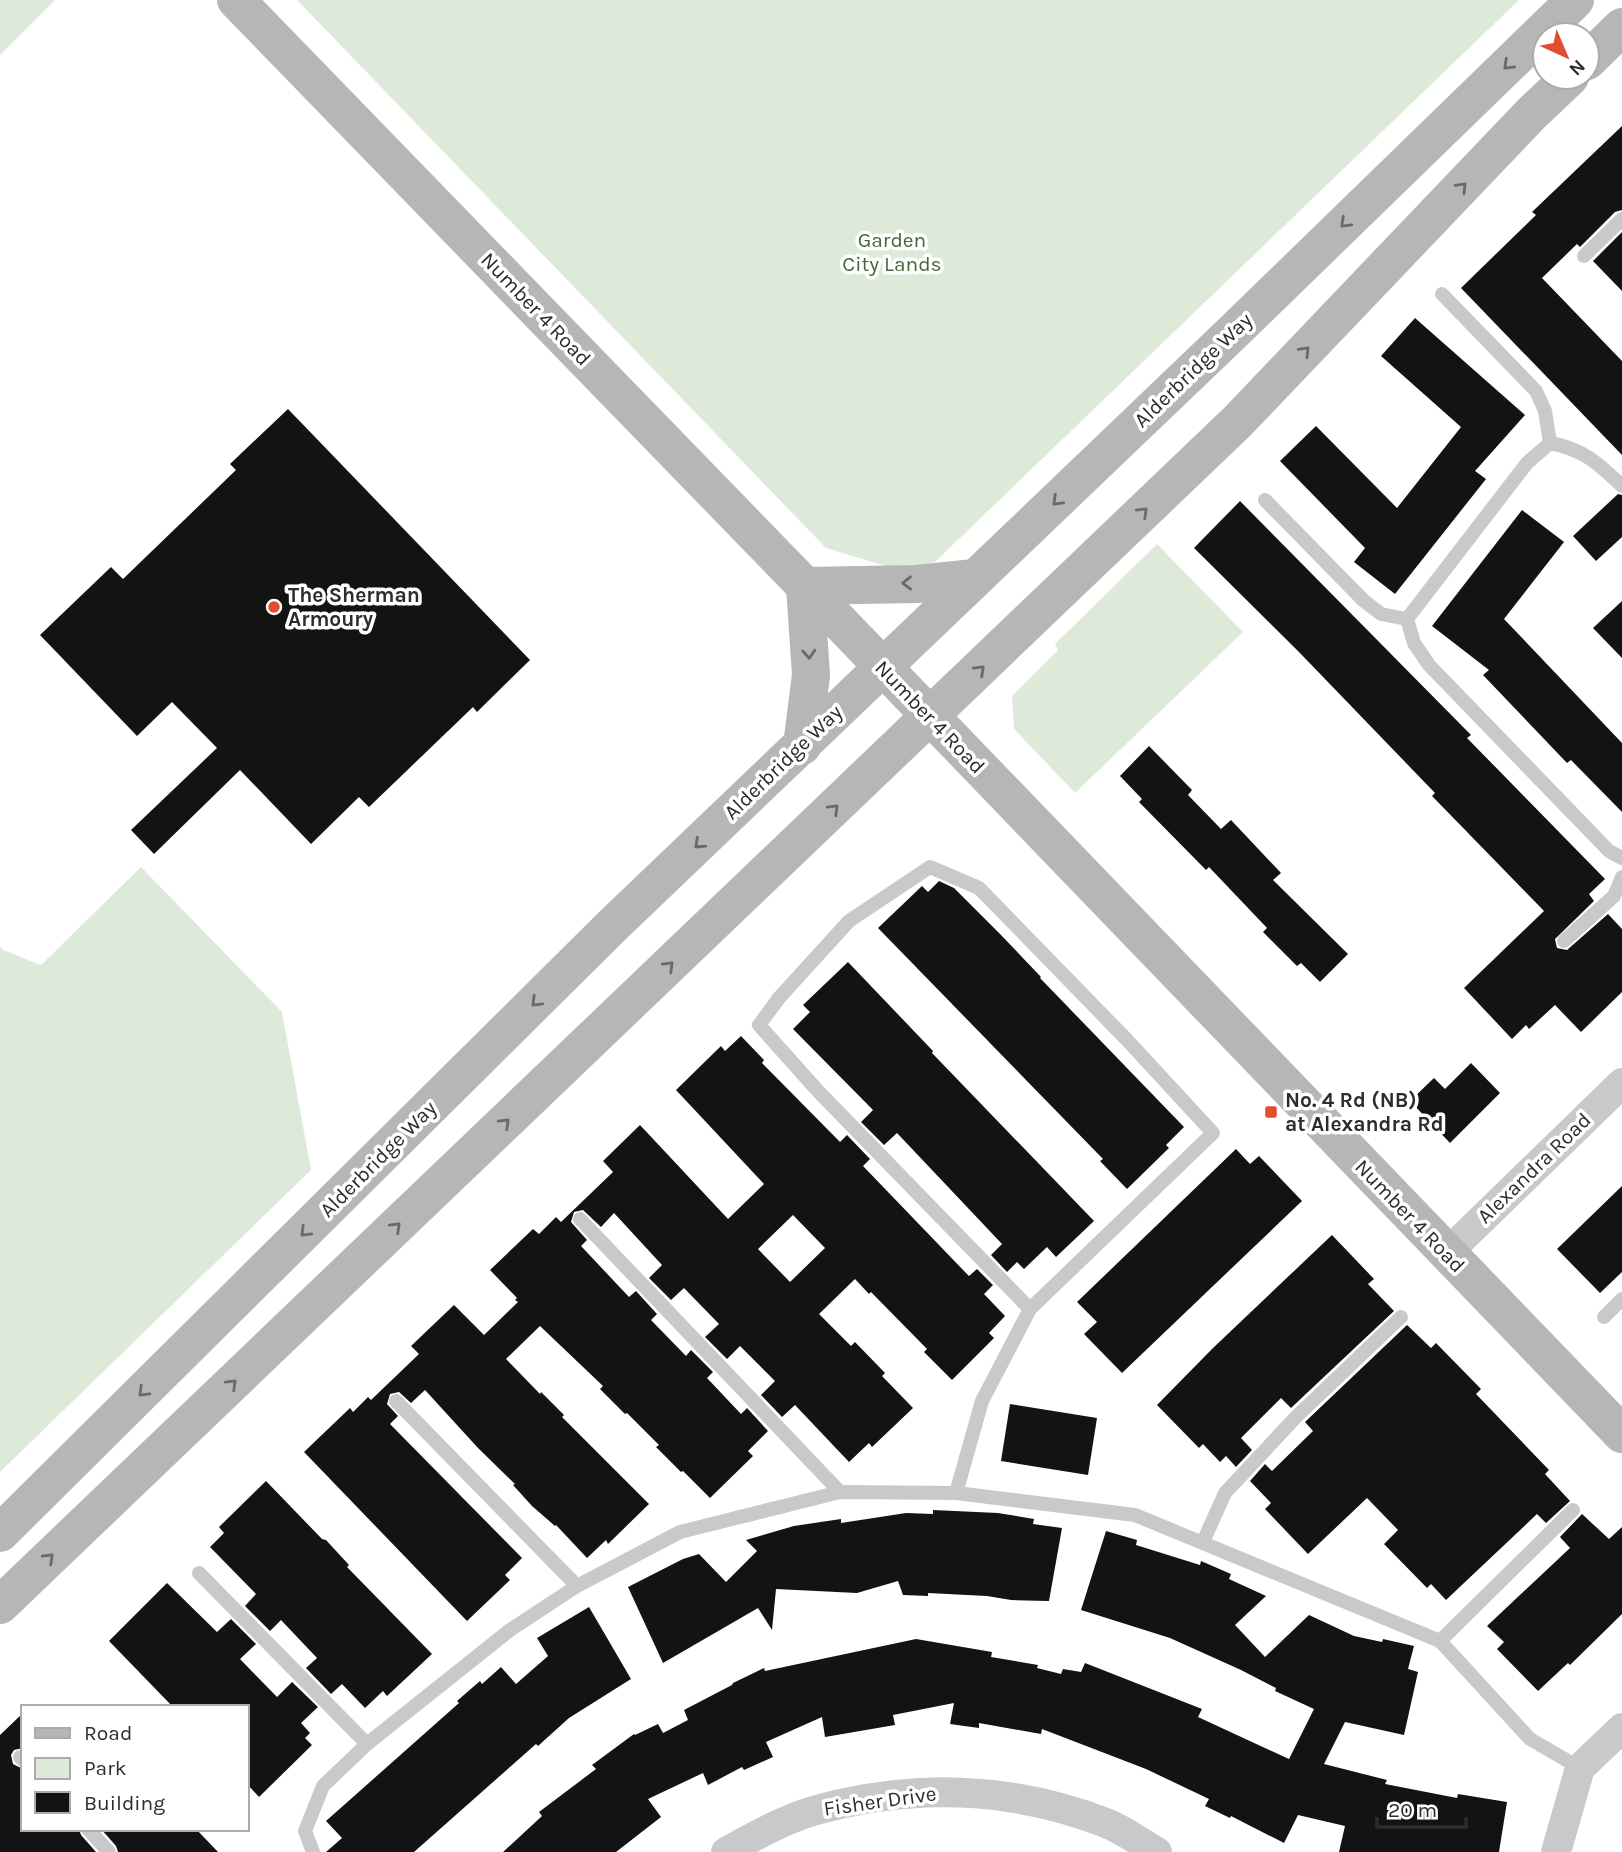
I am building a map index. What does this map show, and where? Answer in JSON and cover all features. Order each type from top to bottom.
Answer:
[{"type":"main road","name":"Number 4 Road","points":[[236,0],[1622,1434]]},
{"type":"main road","name":"Alderbridge Way","points":[[0,1533],[611,927],[1230,335],[1574,0]]},
{"type":"main road","points":[[1601,47],[1622,27]]},
{"type":"main road","points":[[0,1605],[1238,421],[1555,91]]},
{"type":"main road","points":[[802,746],[811,675],[805,586],[975,579]]},
{"type":"street","name":"Alexandra Road","points":[[1446,1254],[1622,1083]]},
{"type":"street","points":[[1556,1852],[1580,1768],[1622,1728]]},
{"type":"street","name":"Fisher Drive","points":[[726,1852],[811,1811],[887,1796],[956,1790],[1004,1795],[1060,1808],[1109,1824],[1157,1852]]},
{"type":"lane","points":[[1584,256],[1622,219]]},
{"type":"lane","points":[[1442,295],[1535,391],[1545,411],[1550,443]]},
{"type":"lane","points":[[1550,443],[1569,447],[1596,460],[1622,486]]},
{"type":"lane","points":[[1407,619],[1528,463],[1550,443]]},
{"type":"lane","points":[[1265,500],[1363,600],[1381,614],[1407,619]]},
{"type":"lane","points":[[1407,619],[1414,643],[1429,665],[1609,851],[1622,858]]},
{"type":"lane","points":[[956,1493],[982,1401],[1030,1309],[1213,1133],[979,888],[930,867],[849,920],[779,998],[759,1025],[817,1090],[1030,1309]]},
{"type":"lane","points":[[1564,941],[1614,896],[1622,877]]},
{"type":"lane","points":[[580,1219],[840,1492]]},
{"type":"lane","points":[[1604,1317],[1622,1299]]},
{"type":"lane","points":[[1203,1542],[1225,1493],[1296,1417],[1401,1317]]},
{"type":"lane","points":[[396,1401],[577,1586]]},
{"type":"lane","points":[[313,1852],[305,1831],[323,1786],[367,1744],[510,1630],[577,1586],[680,1532],[840,1492],[956,1493],[1135,1515],[1440,1641],[1531,1739],[1580,1768]]},
{"type":"lane","points":[[1440,1641],[1573,1510]]},
{"type":"lane","points":[[199,1573],[367,1744]]},
{"type":"lane","points":[[90,1831],[109,1852]]},
{"type":"green space","points":[[0,0],[55,0],[0,55]]},
{"type":"green space","name":"Garden City Lands","points":[[297,0],[1519,0],[935,562],[895,569],[826,548]]},
{"type":"green space","points":[[1157,544],[1243,632],[1075,793],[1014,729],[1012,696],[1058,650],[1055,644]]},
{"type":"green space","points":[[141,867],[282,1012],[311,1170],[0,1472],[0,946],[3,950],[41,965]]},
{"type":"building","points":[[1622,126],[1622,210],[1615,212],[1580,247],[1577,244],[1542,278],[1622,361],[1622,455],[1461,288],[1536,215],[1532,212]]},
{"type":"building","points":[[1622,232],[1622,291],[1593,261]]},
{"type":"building","points":[[1415,318],[1525,415],[1475,471],[1486,479],[1395,594],[1354,562],[1365,548],[1280,461],[1316,426],[1397,508],[1461,427],[1381,356]]},
{"type":"building","name":"The Sherman Armoury","points":[[288,409],[530,660],[477,712],[473,707],[369,807],[359,797],[311,844],[240,770],[154,854],[131,830],[217,748],[172,702],[137,736],[40,635],[111,567],[123,579],[236,470],[230,464]]},
{"type":"building","points":[[1618,494],[1622,495],[1622,537],[1596,561],[1573,536]]},
{"type":"building","points":[[1240,501],[1471,735],[1467,738],[1605,879],[1589,894],[1594,901],[1555,939],[1557,948],[1567,950],[1608,914],[1622,929],[1622,992],[1581,1032],[1555,1005],[1529,1029],[1526,1025],[1512,1039],[1464,988],[1544,911],[1432,796],[1435,793],[1194,548]]},
{"type":"building","points":[[1522,510],[1564,542],[1504,619],[1622,743],[1622,812],[1571,760],[1567,763],[1483,675],[1489,670],[1432,626]]},
{"type":"building","points":[[1622,601],[1622,658],[1593,628]]},
{"type":"building","points":[[1149,746],[1192,790],[1188,795],[1221,829],[1231,820],[1281,873],[1273,880],[1348,954],[1320,982],[1301,963],[1297,966],[1263,932],[1267,928],[1209,867],[1206,870],[1139,802],[1142,799],[1120,776]]},
{"type":"building","points":[[939,881],[954,888],[1001,935],[1184,1127],[1166,1145],[1169,1148],[1127,1189],[1100,1161],[1103,1159],[878,928],[922,886],[928,892]]},
{"type":"building","points":[[848,962],[1094,1221],[1056,1257],[1047,1247],[1024,1269],[1017,1262],[1007,1272],[991,1255],[1002,1244],[897,1133],[884,1145],[861,1122],[873,1110],[793,1029],[810,1012],[803,1005]]},
{"type":"building","points":[[741,1036],[764,1060],[762,1063],[840,1142],[847,1135],[870,1159],[863,1166],[965,1272],[969,1276],[977,1269],[993,1285],[984,1294],[1005,1316],[989,1333],[994,1338],[952,1380],[924,1352],[927,1349],[855,1279],[819,1314],[851,1346],[855,1342],[885,1373],[882,1376],[913,1408],[872,1447],[869,1443],[849,1462],[795,1405],[782,1417],[761,1395],[775,1381],[740,1346],[727,1359],[705,1337],[719,1324],[684,1288],[671,1300],[649,1278],[662,1265],[614,1213],[601,1227],[583,1210],[574,1212],[571,1222],[587,1240],[581,1246],[629,1297],[636,1291],[657,1314],[651,1320],[686,1356],[691,1350],[713,1372],[707,1378],[741,1414],[747,1408],[768,1431],[748,1451],[753,1456],[710,1498],[600,1389],[603,1386],[540,1326],[506,1359],[649,1504],[608,1544],[606,1540],[587,1558],[556,1525],[532,1506],[513,1485],[515,1484],[425,1390],[411,1403],[399,1392],[390,1394],[387,1404],[398,1416],[390,1424],[522,1558],[505,1575],[510,1580],[467,1621],[304,1452],[350,1408],[353,1412],[368,1397],[371,1400],[419,1354],[411,1346],[454,1305],[484,1335],[518,1302],[490,1270],[533,1229],[539,1234],[556,1217],[561,1222],[613,1172],[603,1161],[640,1125],[728,1219],[764,1184],[676,1090],[721,1046],[725,1051]],"holes":[[[793,1215],[825,1248],[790,1282],[758,1249]]]},
{"type":"building","points":[[1471,1063],[1500,1093],[1450,1143],[1410,1101],[1434,1078],[1445,1089]]},
{"type":"building","points":[[1236,1149],[1250,1164],[1259,1156],[1302,1201],[1122,1373],[1084,1334],[1097,1322],[1077,1302]]},
{"type":"building","points":[[1622,1186],[1622,1272],[1600,1293],[1557,1249]]},
{"type":"building","points":[[1332,1235],[1374,1279],[1368,1284],[1394,1311],[1291,1408],[1281,1398],[1241,1438],[1252,1450],[1236,1467],[1226,1456],[1220,1462],[1203,1444],[1199,1448],[1157,1405]]},
{"type":"building","points":[[1407,1325],[1431,1348],[1436,1343],[1481,1389],[1476,1394],[1549,1470],[1545,1474],[1570,1501],[1546,1523],[1537,1514],[1446,1600],[1431,1584],[1427,1588],[1384,1544],[1398,1530],[1367,1498],[1308,1554],[1265,1509],[1271,1503],[1250,1481],[1265,1464],[1272,1471],[1313,1431],[1305,1422]]},
{"type":"building","points":[[1010,1404],[1097,1418],[1088,1475],[1001,1461]]},
{"type":"building","points":[[266,1481],[326,1540],[349,1565],[347,1567],[432,1654],[387,1696],[383,1691],[365,1708],[342,1684],[331,1694],[306,1668],[317,1658],[281,1620],[270,1631],[245,1606],[256,1594],[210,1547],[224,1533],[219,1527]]},
{"type":"building","points":[[933,1510],[998,1513],[1034,1519],[1033,1524],[1062,1528],[1049,1601],[928,1593],[928,1596],[903,1595],[898,1581],[857,1593],[776,1589],[772,1630],[758,1608],[663,1663],[628,1587],[683,1559],[699,1554],[726,1582],[757,1551],[746,1540],[794,1526],[841,1519],[841,1523],[906,1513],[933,1514]]},
{"type":"building","points":[[1582,1514],[1609,1539],[1622,1527],[1622,1614],[1570,1665],[1568,1663],[1538,1691],[1497,1649],[1504,1642],[1487,1626],[1570,1548],[1560,1537]]},
{"type":"building","points":[[1106,1531],[1137,1540],[1136,1545],[1200,1565],[1201,1561],[1231,1574],[1229,1579],[1266,1596],[1235,1625],[1265,1657],[1309,1615],[1354,1636],[1414,1646],[1408,1669],[1418,1672],[1404,1735],[1345,1722],[1324,1764],[1387,1780],[1385,1784],[1457,1798],[1458,1794],[1507,1802],[1499,1852],[1339,1852],[1345,1826],[1298,1815],[1284,1843],[1205,1806],[1209,1799],[1146,1769],[1042,1729],[1041,1734],[979,1723],[979,1728],[950,1724],[954,1703],[893,1715],[895,1725],[825,1737],[822,1717],[766,1742],[773,1757],[744,1770],[742,1767],[708,1785],[703,1773],[648,1799],[661,1817],[616,1852],[503,1852],[542,1816],[539,1812],[596,1769],[592,1765],[634,1734],[658,1724],[663,1733],[688,1720],[684,1710],[764,1668],[765,1671],[916,1639],[992,1652],[991,1657],[1038,1665],[1037,1668],[1061,1674],[1063,1669],[1081,1672],[1085,1663],[1202,1709],[1198,1717],[1289,1759],[1314,1709],[1275,1691],[1276,1688],[1241,1670],[1170,1638],[1081,1610]]},
{"type":"building","points":[[167,1583],[217,1632],[231,1619],[256,1644],[240,1659],[277,1697],[292,1682],[318,1707],[301,1723],[310,1733],[305,1738],[312,1745],[259,1797],[248,1785],[248,1705],[171,1705],[109,1641]]},
{"type":"building","points":[[589,1607],[631,1679],[569,1718],[538,1746],[536,1744],[414,1852],[326,1852],[342,1838],[326,1821],[459,1703],[457,1701],[480,1681],[482,1684],[501,1667],[516,1684],[548,1656],[537,1638]]},
{"type":"building","points":[[21,1715],[21,1748],[14,1750],[11,1755],[13,1764],[21,1768],[21,1831],[80,1831],[96,1852],[0,1852],[0,1735]]},
{"type":"building","points":[[103,1831],[198,1831],[218,1852],[118,1852]]},
{"type":"place","name":"The Sherman Armoury","points":[[274,607]]},
{"type":"place","name":"No. 4 Rd (NB) at Alexandra Rd","points":[[1271,1112]]}]
